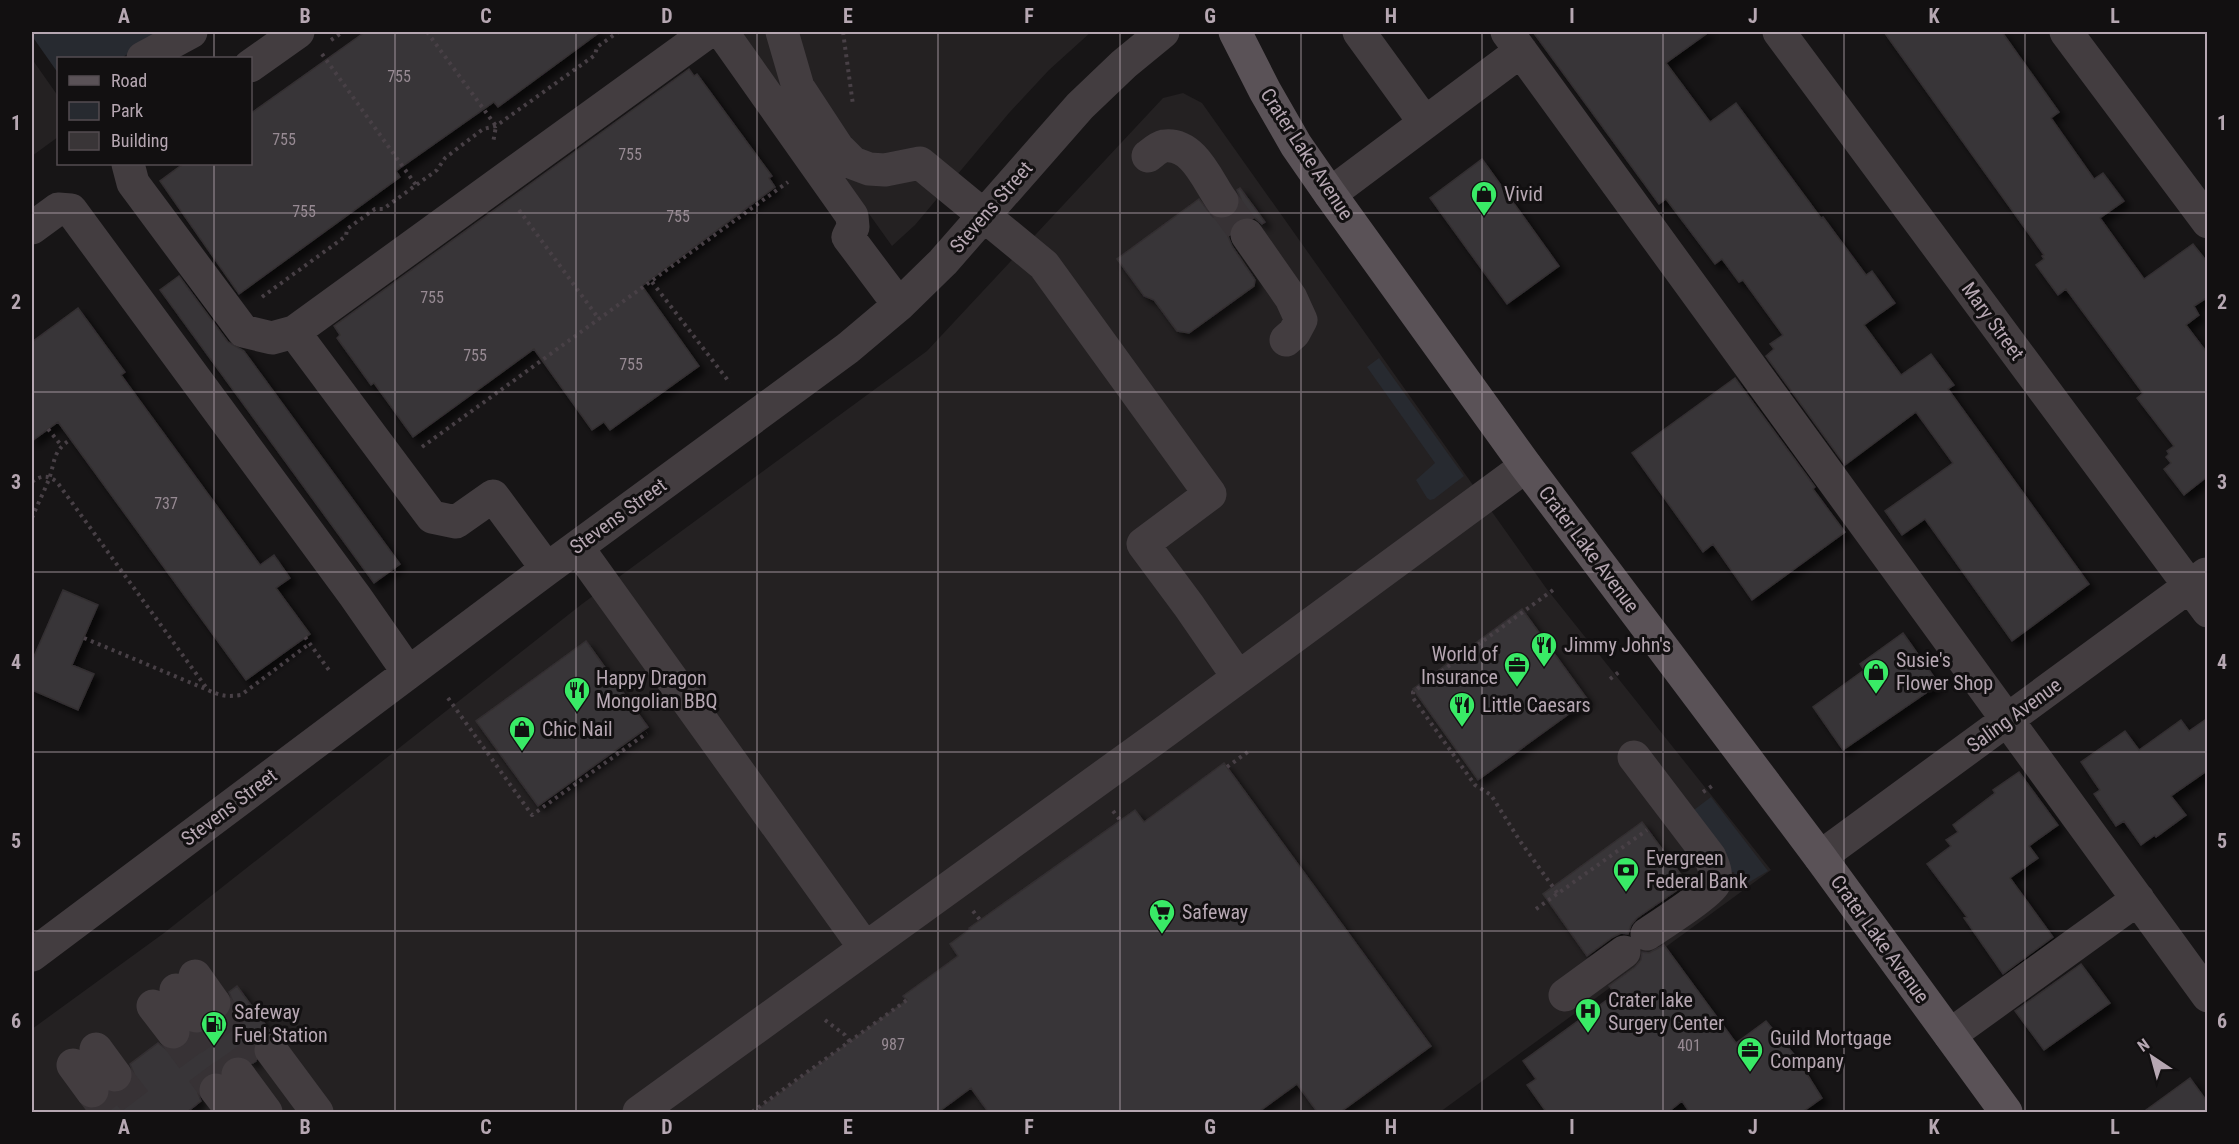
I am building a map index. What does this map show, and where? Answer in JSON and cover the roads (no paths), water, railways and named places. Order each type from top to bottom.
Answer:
[{"type":"main road","name":"Crater Lake Avenue","points":[[1235,32],[1296,145],[1330,194],[1526,466],[1820,857],[2006,1113]]},
{"type":"street","points":[[145,57],[191,32]]},
{"type":"street","points":[[128,165],[133,183],[243,331],[272,338],[294,332],[708,32]]},
{"type":"street","points":[[722,32],[852,216],[853,227],[848,237],[899,305]]},
{"type":"street","points":[[782,32],[798,87],[838,148],[854,163],[869,169],[885,170],[920,163],[1044,265],[1210,494],[1143,544],[1190,606],[1238,677]]},
{"type":"street","name":"Stevens Street","points":[[32,955],[408,672],[848,348],[899,305],[943,262],[1080,106],[1124,64],[1163,32]]},
{"type":"street","points":[[1359,32],[1425,123]]},
{"type":"street","name":"Mary Street","points":[[1779,32],[2201,590]]},
{"type":"street","points":[[2066,32],[2208,222]]},
{"type":"street","points":[[252,65],[308,40]]},
{"type":"street","points":[[1330,194],[1425,123],[1514,41],[2208,996]]},
{"type":"street","points":[[1148,156],[1162,146],[1177,146],[1223,176],[1228,197]]},
{"type":"street","points":[[32,228],[58,208],[71,210],[355,596],[408,672]]},
{"type":"street","points":[[1253,230],[1291,298],[1294,330]]},
{"type":"street","points":[[294,332],[432,517],[456,522],[493,496],[547,569]]},
{"type":"street","points":[[639,1113],[1526,466]]},
{"type":"street","points":[[577,547],[865,948]]},
{"type":"street","name":"Saling Avenue","points":[[1820,857],[2008,720],[2201,590]]},
{"type":"street","points":[[1565,995],[1689,903],[1705,895],[1714,884],[1715,869],[1710,857],[1634,758]]},
{"type":"street","points":[[1950,1035],[2138,899]]},
{"type":"street","points":[[183,984],[203,1011],[183,984]]},
{"type":"street","points":[[84,1057],[104,1083]]},
{"type":"street","points":[[243,1078],[317,1112]]},
{"type":"street","points":[[243,1078],[266,1113]]},
{"type":"street","points":[[243,1078],[296,1113]]},
{"type":"tunnel","points":[[1222,201],[1247,235]]},
{"type":"tunnel","points":[[214,1003],[257,1060]]},
{"type":"tunnel","points":[[196,1016],[238,1074]]},
{"type":"tunnel","points":[[173,1032],[216,1090]]},
{"type":"tunnel","points":[[115,1075],[143,1112]]},
{"type":"tunnel","points":[[92,1091],[108,1112]]},
{"type":"place","name":"Vivid","points":[[1484,217]]},
{"type":"place","name":"Jimmy John's","points":[[1544,668]]},
{"type":"place","name":"World of Insurance","points":[[1517,688]]},
{"type":"place","name":"Susie's Flower Shop","points":[[1876,695]]},
{"type":"place","name":"Happy Dragon Mongolian BBQ","points":[[577,713]]},
{"type":"place","name":"Little Caesars","points":[[1462,728]]},
{"type":"place","name":"Chic Nail","points":[[522,752]]},
{"type":"place","name":"Evergreen Federal Bank","points":[[1626,893]]},
{"type":"place","name":"Safeway","points":[[1162,935]]},
{"type":"place","name":"Crater lake Surgery Center","points":[[1588,1034]]},
{"type":"place","name":"Safeway Fuel Station","points":[[214,1047]]},
{"type":"place","name":"Guild Mortgage Company","points":[[1750,1073]]}]
